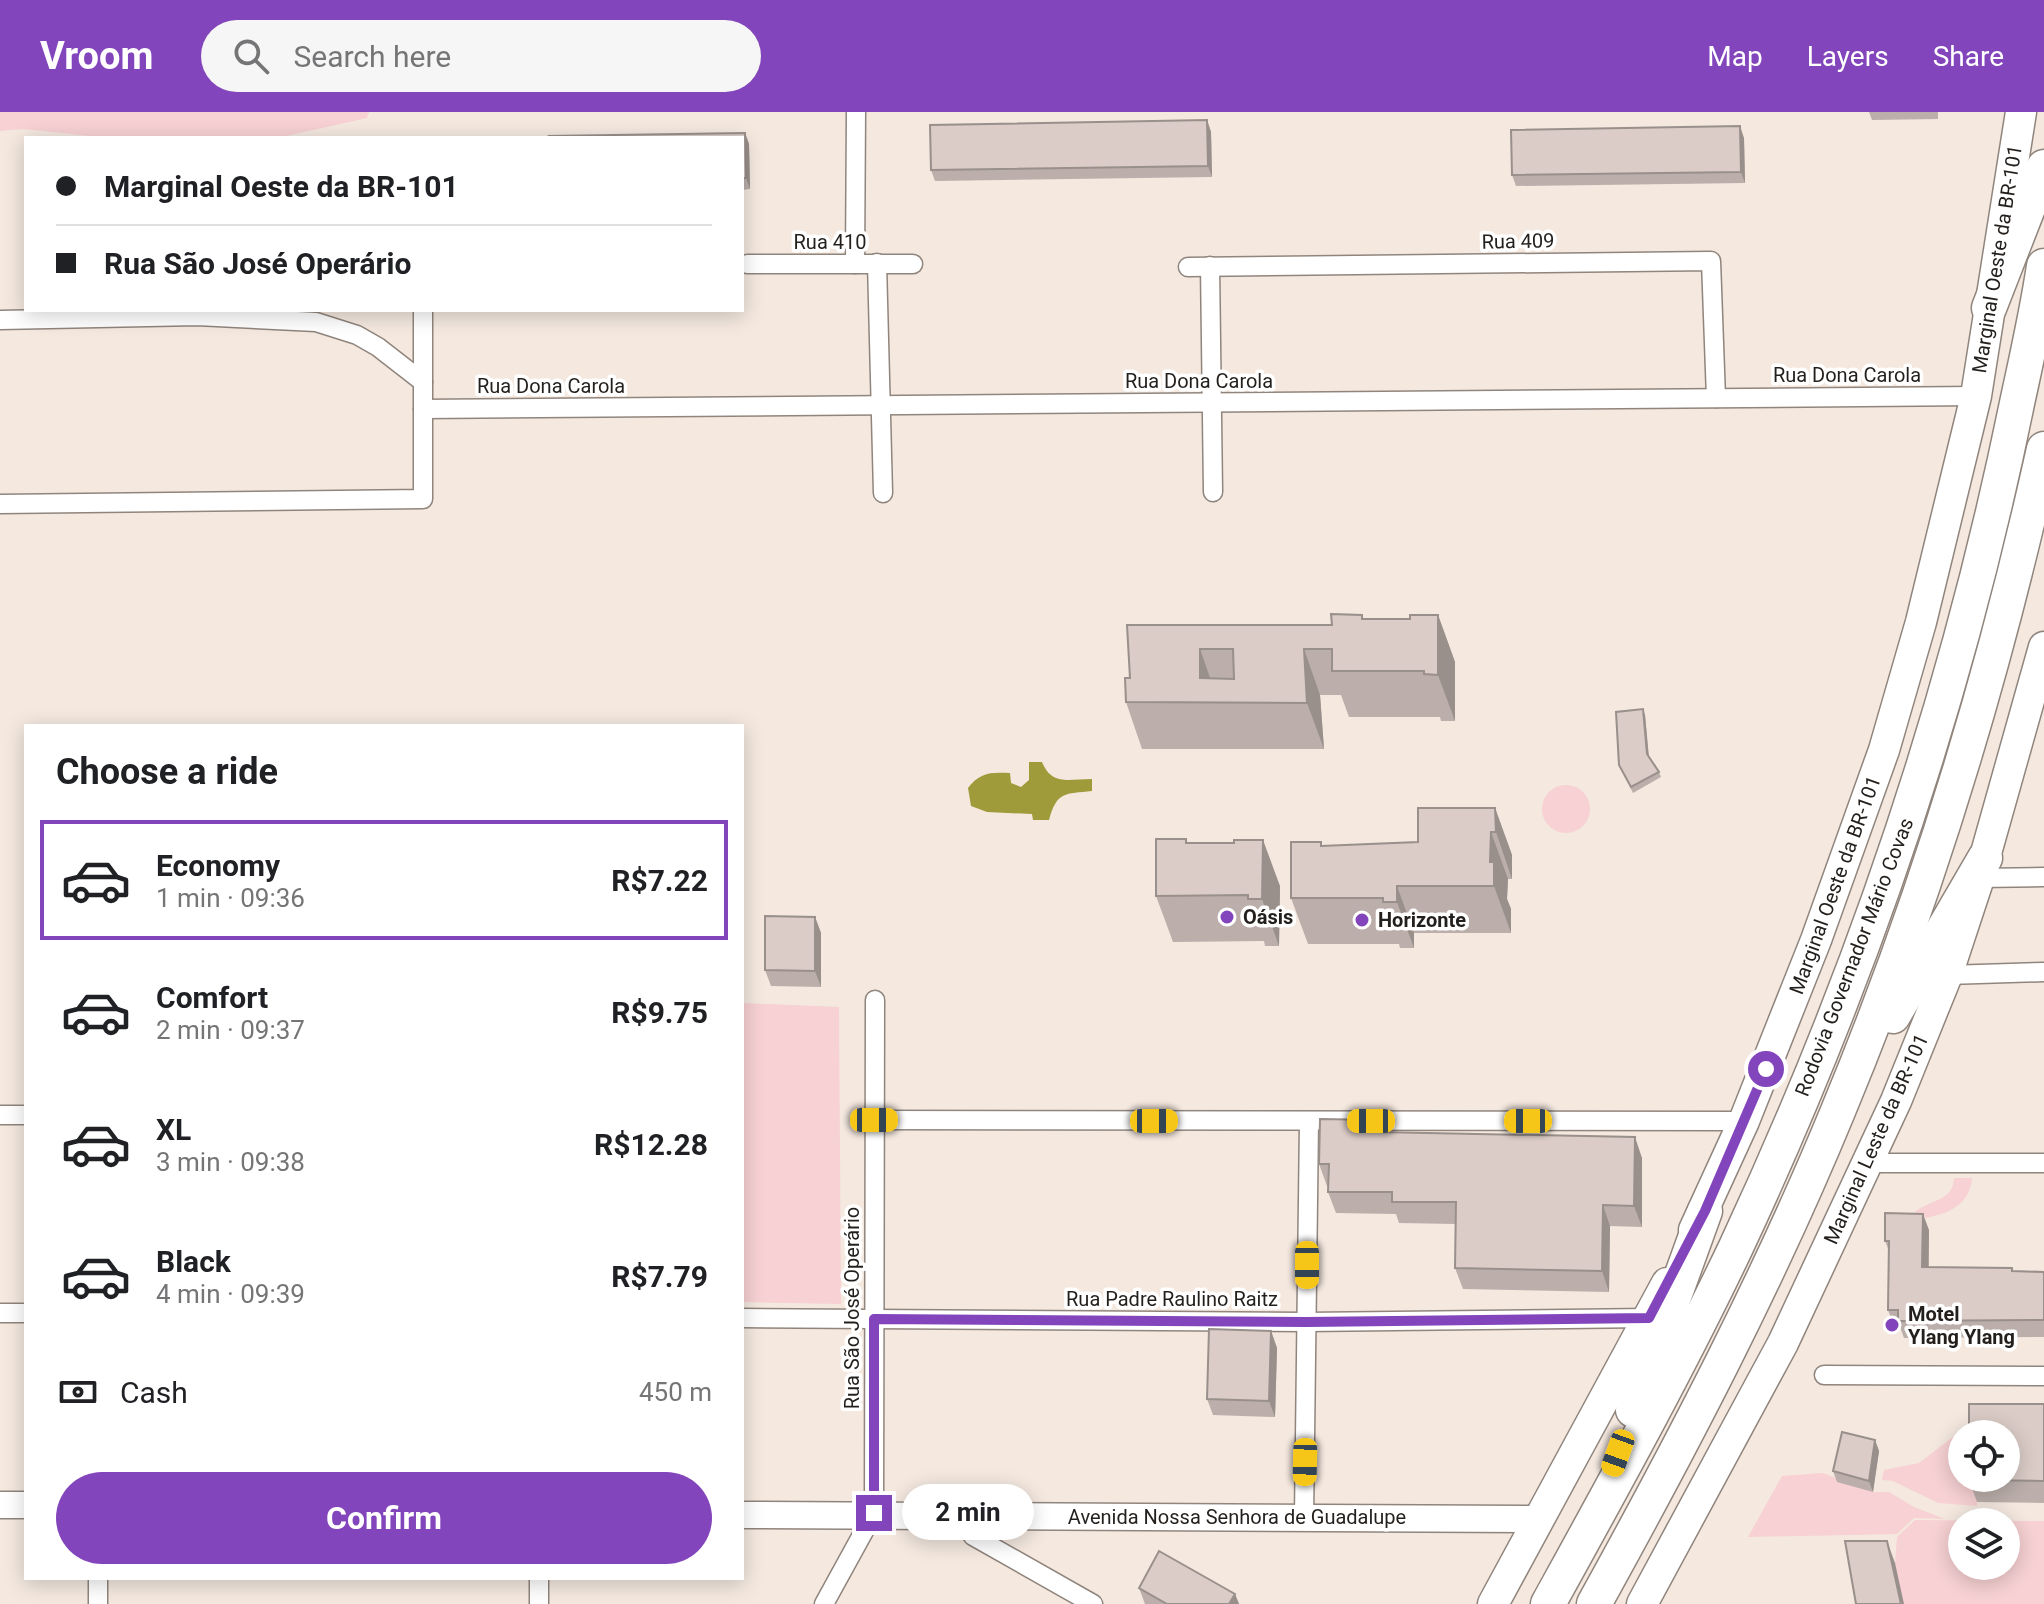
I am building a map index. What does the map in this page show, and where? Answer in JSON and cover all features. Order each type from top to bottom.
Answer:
[{"type":"highway","points":[[1989,308],[2044,167]]},
{"type":"highway","name":"Rodovia Governador Mário Covas","points":[[1548,1604],[1689,1343],[1743,1231],[1807,1085],[1909,814],[1996,508],[2044,266]]},
{"type":"highway","name":"Rodovia Governador Mário Covas","points":[[1594,1604],[1736,1335],[1839,1109],[1901,950],[1954,792],[2009,601],[2044,449]]},
{"type":"highway","points":[[1839,1109],[1982,868]]},
{"type":"highway","points":[[1592,1525],[1705,1211]]},
{"type":"main road","name":"Marginal Oeste da BR-101","points":[[1493,1604],[1705,1211],[1812,953],[1884,750],[1921,622],[1976,396],[2021,112]]},
{"type":"main road","name":"Marginal Leste da BR-101","points":[[1642,1604],[1783,1343],[1868,1163],[1947,975],[1982,868],[2044,647]]},
{"type":"street","points":[[855,264],[856,112]]},
{"type":"street","name":"Rua 409","points":[[1188,267],[1711,261],[1716,398]]},
{"type":"street","points":[[877,263],[883,493]]},
{"type":"street","name":"Rua 410","points":[[747,264],[913,264]]},
{"type":"street","points":[[1210,266],[1213,492]]},
{"type":"street","points":[[0,504],[423,499],[423,312]]},
{"type":"street","points":[[0,320],[197,316],[316,322],[357,335],[378,347],[423,382]]},
{"type":"street","name":"Rua Dona Carola","points":[[423,409],[1976,396]]},
{"type":"street","points":[[1982,868],[2044,877]]},
{"type":"street","points":[[1947,975],[2044,972]]},
{"type":"street","name":"Rua São José Operário","points":[[824,1604],[874,1513],[875,1000]]},
{"type":"street","points":[[0,1115],[24,1115]]},
{"type":"street","points":[[874,1120],[1744,1121]]},
{"type":"street","points":[[1304,1517],[1309,1121]]},
{"type":"street","points":[[1868,1163],[2044,1163]]},
{"type":"street","points":[[0,1313],[24,1313]]},
{"type":"street","name":"Rua Padre Raulino Raitz","points":[[744,1318],[1306,1322],[1649,1318]]},
{"type":"street","points":[[1824,1375],[2044,1376]]},
{"type":"street","points":[[0,1505],[24,1505]]},
{"type":"street","name":"Avenida Nossa Senhora de Guadalupe","points":[[744,1515],[874,1513],[1540,1519]]},
{"type":"street","points":[[964,1514],[966,1526],[973,1536],[1093,1604]]},
{"type":"street","points":[[98,1580],[98,1604]]},
{"type":"street","points":[[539,1580],[539,1604]]},
{"type":"shaded area","points":[[0,112],[369,112],[367,118],[286,136],[90,136],[23,129],[0,131]]},
{"type":"shaded area","points":[[1029,762],[1042,762],[1051,775],[1062,780],[1092,779],[1092,791],[1063,796],[1055,804],[1049,820],[1033,820],[1032,814],[987,812],[971,806],[968,788],[977,779],[992,773],[1010,773],[1011,783],[1021,787],[1029,780]]},
{"type":"shaded area","points":[[1566,785],[1575,786],[1583,792],[1589,800],[1589,818],[1583,826],[1575,832],[1566,833],[1557,832],[1549,826],[1543,818],[1542,809],[1543,800],[1549,792],[1557,786]]},
{"type":"shaded area","points":[[744,1003],[839,1007],[841,1304],[744,1302]]},
{"type":"shaded area","points":[[1954,1178],[1972,1178],[1970,1189],[1958,1205],[1950,1211],[1909,1220],[1921,1208],[1948,1193]]},
{"type":"shaded area","points":[[1948,1441],[1948,1492],[1977,1492],[1977,1506],[1938,1503],[1893,1481],[1882,1480],[1884,1470],[1919,1463]]},
{"type":"shaded area","points":[[1823,1473],[1873,1492],[1889,1492],[1914,1507],[1945,1519],[1914,1518],[1897,1534],[1748,1537],[1782,1476]]},
{"type":"shaded area","points":[[1915,1520],[1948,1520],[1948,1580],[2020,1580],[2020,1521],[2044,1521],[2044,1604],[1860,1604],[1895,1563],[1897,1537]]},
{"type":"building","points":[[1207,120],[1208,166],[931,170],[930,125]]},
{"type":"building","points":[[1740,126],[1741,172],[1512,175],[1511,130]]},
{"type":"building","points":[[745,133],[746,178],[744,136],[549,136]]},
{"type":"building","points":[[1331,614],[1362,615],[1362,619],[1410,619],[1410,615],[1438,615],[1438,675],[1424,674],[1424,671],[1332,671],[1332,649],[1304,649],[1307,703],[1126,702],[1125,678],[1130,678],[1127,625],[1332,625]],"holes":[[[1200,649],[1233,649],[1234,679],[1200,678]]]},
{"type":"building","points":[[1643,709],[1647,754],[1659,772],[1631,787],[1619,765],[1616,712]]},
{"type":"building","points":[[1418,808],[1495,808],[1496,832],[1491,832],[1490,862],[1494,862],[1494,886],[1397,886],[1397,902],[1383,902],[1383,898],[1291,898],[1291,842],[1321,842],[1321,846],[1418,842]]},
{"type":"building","points":[[1156,839],[1186,839],[1186,843],[1263,840],[1262,899],[1248,899],[1248,895],[1156,896]]},
{"type":"building","points":[[765,916],[815,917],[815,971],[765,970]]},
{"type":"building","points":[[1320,1119],[1378,1120],[1378,1132],[1635,1137],[1634,1206],[1603,1205],[1602,1271],[1455,1268],[1456,1202],[1392,1202],[1392,1192],[1328,1192],[1329,1164],[1319,1164]]},
{"type":"building","points":[[1885,1213],[1923,1214],[1922,1267],[2012,1268],[2012,1271],[2044,1272],[2044,1320],[1898,1321],[1898,1310],[1888,1310],[1889,1241],[1885,1241]]},
{"type":"building","points":[[1209,1329],[1271,1331],[1269,1401],[1207,1399]]},
{"type":"building","points":[[1969,1404],[2044,1404],[2044,1481],[2020,1481],[2020,1420],[1969,1420]]},
{"type":"building","points":[[1842,1432],[1875,1440],[1869,1481],[1833,1471]]},
{"type":"building","points":[[1845,1541],[1887,1541],[1901,1604],[1856,1604]]},
{"type":"building","points":[[1159,1551],[1235,1594],[1229,1604],[1167,1604],[1139,1588]]},
{"type":"place","name":"Oásis","points":[[1227,917]]},
{"type":"place","name":"Horizonte","points":[[1362,920]]},
{"type":"place","name":"Motel Ylang Ylang","points":[[1892,1325]]},
{"type":"route","points":[[874,1513],[874,1319],[1306,1322],[1649,1318],[1705,1211],[1766,1069]]}]
